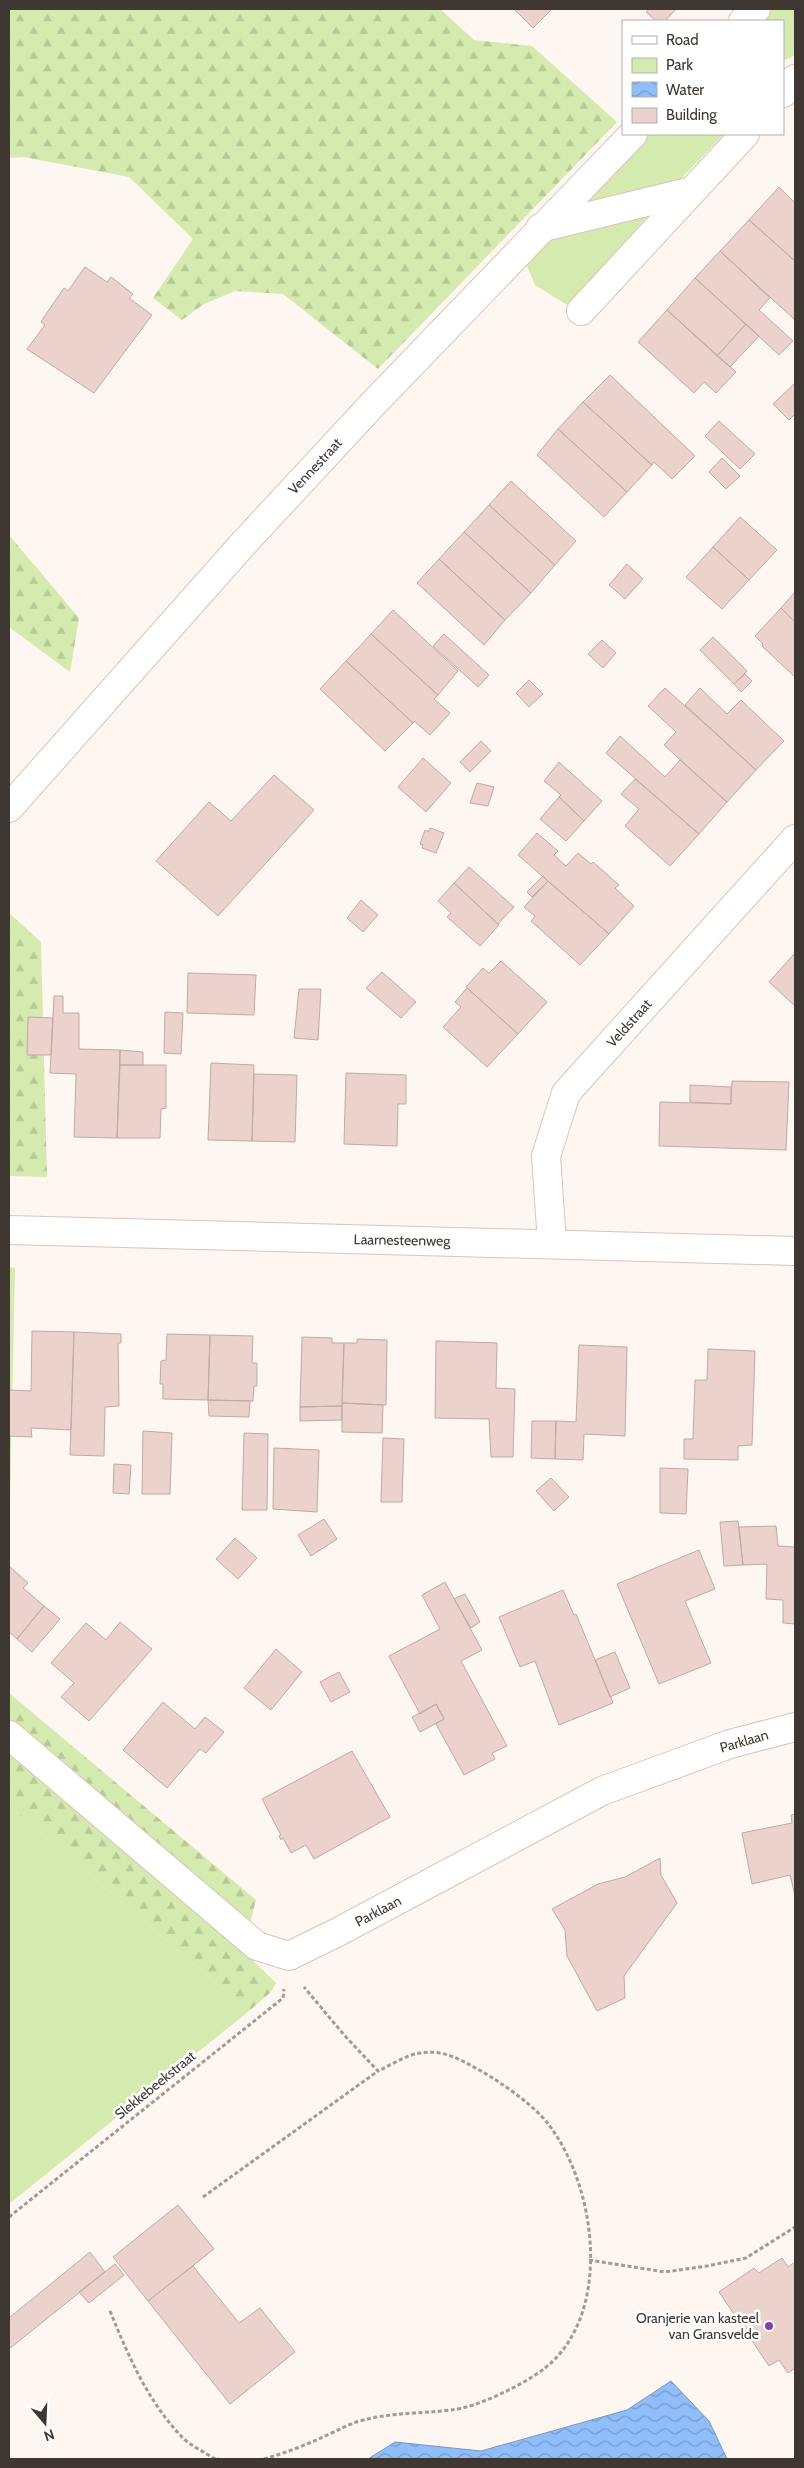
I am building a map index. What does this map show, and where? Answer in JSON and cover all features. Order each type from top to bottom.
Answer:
[{"type":"street","points":[[744,20],[756,9]]},
{"type":"street","points":[[784,92],[795,79]]},
{"type":"street","name":"Vennestraat","points":[[9,808],[243,544],[540,228],[632,135]]},
{"type":"street","points":[[581,311],[744,135]]},
{"type":"street","points":[[540,228],[692,191]]},
{"type":"street","name":"Veldstraat","points":[[552,1244],[546,1156],[566,1093],[795,839]]},
{"type":"street","name":"Laarnesteenweg","points":[[9,1230],[795,1251]]},
{"type":"street","name":"Parklaan","points":[[289,1956],[338,1932],[602,1791],[730,1744],[795,1727]]},
{"type":"street","points":[[9,1735],[257,1946],[289,1956]]},
{"type":"path","points":[[289,1956],[295,1977],[345,2036],[378,2071]]},
{"type":"path","name":"Slekkebeekstraat","points":[[9,2217],[282,1998],[289,1956]]},
{"type":"path","points":[[203,2197],[378,2071],[419,2053],[449,2053],[503,2084],[549,2125],[569,2160],[587,2210],[591,2239],[587,2293],[575,2331],[546,2368],[515,2388],[454,2410],[399,2412],[359,2421],[264,2459]]},
{"type":"path","points":[[589,2260],[665,2272],[707,2266],[746,2258],[795,2227]]},
{"type":"path","points":[[110,2311],[132,2365],[158,2407],[182,2438],[219,2459]]},
{"type":"green space","points":[[9,9],[440,9],[474,40],[532,46],[617,122],[378,369],[283,294],[235,291],[204,304],[182,320],[153,298],[193,239],[129,177],[24,157],[9,158]]},
{"type":"green space","points":[[770,9],[795,9],[795,54],[791,58],[784,60],[784,20],[762,20]]},
{"type":"green space","points":[[644,135],[723,135],[677,183],[573,208]]},
{"type":"green space","points":[[655,209],[567,305],[535,285],[526,263],[556,236]]},
{"type":"green space","points":[[9,535],[79,618],[70,672],[9,627]]},
{"type":"green space","points":[[9,913],[41,942],[47,1177],[9,1176]]},
{"type":"green space","points":[[9,1267],[15,1268],[10,1503],[9,1503]]},
{"type":"green space","points":[[9,1693],[256,1900],[243,1951],[276,1983],[270,1993],[249,2011],[9,1806]]},
{"type":"green space","points":[[9,1806],[249,2011],[9,2204]]},
{"type":"water","points":[[671,2381],[709,2421],[727,2459],[368,2459],[395,2442],[481,2451],[627,2410]]},
{"type":"building","points":[[514,9],[552,9],[533,28]]},
{"type":"building","points":[[649,9],[676,9],[666,20],[655,20],[646,12]]},
{"type":"building","points":[[779,187],[795,203],[795,261],[749,220]]},
{"type":"building","points":[[749,220],[795,261],[795,320],[720,251]]},
{"type":"building","points":[[720,251],[770,298],[759,310],[793,341],[779,355],[695,278]]},
{"type":"building","points":[[85,267],[107,282],[111,277],[133,294],[129,298],[152,315],[94,393],[27,349],[45,325],[41,322],[64,288],[68,291]]},
{"type":"building","points":[[695,278],[746,324],[717,356],[667,310]]},
{"type":"building","points":[[667,310],[736,372],[716,393],[704,382],[694,393],[638,342]]},
{"type":"building","points":[[746,324],[759,336],[730,367],[717,356]]},
{"type":"building","points":[[610,375],[695,456],[672,479],[654,462],[652,465],[583,402]]},
{"type":"building","points":[[795,383],[795,414],[789,420],[773,404]]},
{"type":"building","points":[[583,402],[652,465],[627,492],[558,429]]},
{"type":"building","points":[[719,421],[755,454],[740,469],[705,436]]},
{"type":"building","points":[[558,429],[627,492],[604,517],[537,455]]},
{"type":"building","points":[[722,458],[740,476],[726,489],[709,472]]},
{"type":"building","points":[[511,481],[576,541],[555,565],[489,505]]},
{"type":"building","points":[[489,505],[555,565],[531,593],[464,532]]},
{"type":"building","points":[[740,517],[777,550],[749,580],[713,547]]},
{"type":"building","points":[[464,532],[531,593],[505,620],[439,559]]},
{"type":"building","points":[[713,547],[749,580],[722,609],[686,577]]},
{"type":"building","points":[[439,559],[505,620],[484,645],[417,583]]},
{"type":"building","points":[[627,564],[643,579],[625,599],[609,585]]},
{"type":"building","points":[[795,592],[795,622],[781,608]]},
{"type":"building","points":[[781,608],[795,622],[795,677],[762,646],[763,644],[755,636]]},
{"type":"building","points":[[393,610],[458,671],[438,695],[371,634]]},
{"type":"building","points":[[371,634],[438,695],[434,699],[450,713],[430,735],[414,721],[413,723],[346,661]]},
{"type":"building","points":[[444,634],[489,675],[478,687],[433,646]]},
{"type":"building","points":[[713,637],[747,671],[734,684],[700,650]]},
{"type":"building","points":[[602,640],[616,653],[603,668],[588,654]]},
{"type":"building","points":[[346,661],[413,723],[385,751],[320,689]]},
{"type":"building","points":[[745,674],[752,681],[741,692],[734,684]]},
{"type":"building","points":[[529,680],[543,694],[529,707],[516,693]]},
{"type":"building","points":[[665,688],[756,770],[727,802],[664,745],[676,732],[648,706]]},
{"type":"building","points":[[700,688],[727,714],[741,700],[784,741],[756,770],[685,705]]},
{"type":"building","points":[[620,736],[665,777],[680,760],[727,802],[699,834],[606,753]]},
{"type":"building","points":[[481,741],[491,751],[470,772],[460,762]]},
{"type":"building","points":[[423,758],[451,783],[426,812],[398,787]]},
{"type":"building","points":[[559,762],[602,801],[584,821],[559,797],[561,795],[544,781]]},
{"type":"building","points":[[274,775],[314,810],[218,916],[156,861],[209,802],[231,821]]},
{"type":"building","points":[[635,779],[699,834],[670,866],[625,826],[639,809],[621,794]]},
{"type":"building","points":[[477,783],[494,787],[488,806],[470,803]]},
{"type":"building","points":[[559,797],[584,821],[566,841],[540,819]]},
{"type":"building","points":[[430,828],[444,833],[436,853],[422,848],[423,845],[420,844],[425,830],[428,832]]},
{"type":"building","points":[[537,833],[558,851],[554,855],[566,866],[578,853],[591,864],[593,862],[619,885],[615,888],[634,906],[609,934],[518,855]]},
{"type":"building","points":[[469,867],[514,907],[498,924],[454,883]]},
{"type":"building","points":[[543,876],[548,881],[532,897],[527,892]]},
{"type":"building","points":[[548,881],[609,934],[580,965],[531,921],[535,916],[524,907]]},
{"type":"building","points":[[454,883],[499,925],[480,946],[447,917],[451,913],[438,901]]},
{"type":"building","points":[[361,900],[378,915],[363,932],[347,918]]},
{"type":"building","points":[[795,953],[795,1006],[769,982]]},
{"type":"building","points":[[501,961],[547,1002],[518,1034],[466,987],[483,968],[489,973]]},
{"type":"building","points":[[382,972],[416,1002],[401,1018],[366,988]]},
{"type":"building","points":[[188,973],[256,975],[254,1015],[187,1013]]},
{"type":"building","points":[[467,988],[518,1034],[487,1067],[443,1027],[461,1007],[455,1002]]},
{"type":"building","points":[[299,989],[321,989],[318,1040],[294,1038]]},
{"type":"building","points":[[54,996],[63,996],[63,1013],[79,1013],[79,1049],[120,1050],[117,1138],[74,1137],[76,1074],[50,1073]]},
{"type":"building","points":[[165,1012],[183,1013],[181,1054],[164,1053]]},
{"type":"building","points":[[28,1017],[53,1018],[51,1055],[27,1055]]},
{"type":"building","points":[[120,1050],[143,1052],[143,1065],[120,1065]]},
{"type":"building","points":[[211,1063],[254,1065],[252,1141],[208,1140]]},
{"type":"building","points":[[120,1065],[166,1065],[166,1108],[161,1109],[160,1138],[117,1138]]},
{"type":"building","points":[[346,1073],[406,1075],[406,1104],[398,1104],[397,1146],[344,1144]]},
{"type":"building","points":[[254,1074],[297,1075],[295,1142],[252,1141]]},
{"type":"building","points":[[732,1081],[789,1082],[786,1150],[659,1146],[660,1102],[731,1104]]},
{"type":"building","points":[[690,1085],[731,1087],[731,1104],[690,1102]]},
{"type":"building","points":[[32,1331],[74,1332],[71,1430],[31,1428],[32,1437],[9,1436],[9,1390],[31,1391]]},
{"type":"building","points":[[74,1332],[121,1334],[121,1343],[118,1343],[119,1406],[105,1407],[104,1456],[70,1455]]},
{"type":"building","points":[[167,1334],[210,1335],[208,1400],[163,1399],[163,1384],[160,1384],[161,1361],[166,1360]]},
{"type":"building","points":[[210,1335],[253,1336],[252,1363],[257,1363],[257,1386],[254,1386],[253,1401],[208,1400]]},
{"type":"building","points":[[302,1337],[332,1338],[332,1343],[344,1343],[342,1406],[300,1407]]},
{"type":"building","points":[[357,1339],[387,1340],[386,1405],[342,1403],[344,1343],[357,1343]]},
{"type":"building","points":[[436,1341],[497,1343],[496,1388],[515,1389],[513,1457],[491,1457],[489,1419],[435,1418]]},
{"type":"building","points":[[579,1345],[627,1347],[625,1436],[584,1434],[583,1460],[555,1459],[556,1421],[576,1422]]},
{"type":"building","points":[[708,1349],[755,1351],[752,1445],[738,1446],[738,1460],[684,1459],[684,1439],[693,1439],[695,1380],[707,1380]]},
{"type":"building","points":[[208,1400],[250,1401],[249,1417],[209,1416]]},
{"type":"building","points":[[342,1403],[383,1405],[382,1433],[342,1432]]},
{"type":"building","points":[[342,1406],[342,1420],[300,1421],[300,1407]]},
{"type":"building","points":[[532,1421],[556,1421],[555,1459],[531,1458]]},
{"type":"building","points":[[143,1431],[172,1433],[170,1494],[142,1494]]},
{"type":"building","points":[[244,1433],[268,1434],[267,1510],[242,1510]]},
{"type":"building","points":[[383,1438],[404,1439],[402,1502],[381,1502]]},
{"type":"building","points":[[274,1448],[319,1450],[317,1512],[273,1509]]},
{"type":"building","points":[[114,1464],[131,1465],[129,1494],[113,1493]]},
{"type":"building","points":[[660,1468],[688,1469],[686,1514],[660,1513]]},
{"type":"building","points":[[551,1478],[569,1497],[554,1511],[536,1491]]},
{"type":"building","points":[[324,1519],[337,1539],[311,1556],[298,1535]]},
{"type":"building","points":[[738,1521],[743,1565],[724,1566],[720,1522]]},
{"type":"building","points":[[776,1526],[778,1546],[795,1547],[795,1624],[783,1623],[783,1600],[766,1599],[767,1564],[743,1565],[739,1527]]},
{"type":"building","points":[[235,1538],[257,1558],[238,1579],[216,1559]]},
{"type":"building","points":[[699,1550],[715,1589],[685,1601],[711,1663],[659,1684],[617,1584]]},
{"type":"building","points":[[9,1566],[28,1583],[23,1588],[44,1606],[17,1639],[9,1632]]},
{"type":"building","points":[[445,1582],[482,1650],[461,1661],[507,1746],[492,1753],[495,1759],[464,1775],[436,1724],[444,1719],[436,1704],[420,1714],[389,1656],[440,1629],[422,1595]]},
{"type":"building","points":[[563,1590],[574,1615],[576,1614],[613,1703],[559,1725],[535,1661],[520,1667],[499,1617]]},
{"type":"building","points":[[465,1594],[480,1622],[471,1628],[454,1599]]},
{"type":"building","points":[[44,1606],[60,1619],[32,1652],[17,1639]]},
{"type":"building","points":[[120,1622],[152,1649],[89,1721],[61,1697],[74,1683],[51,1663],[86,1623],[106,1640]]},
{"type":"building","points":[[276,1649],[302,1672],[271,1710],[244,1688]]},
{"type":"building","points":[[615,1652],[630,1688],[610,1697],[595,1660]]},
{"type":"building","points":[[339,1672],[350,1692],[331,1702],[320,1682]]},
{"type":"building","points":[[163,1702],[195,1729],[205,1717],[224,1732],[206,1753],[200,1749],[167,1788],[123,1750]]},
{"type":"building","points":[[436,1704],[444,1719],[420,1732],[412,1717]]},
{"type":"building","points":[[352,1751],[390,1817],[314,1859],[306,1845],[291,1853],[283,1838],[281,1840],[279,1836],[281,1835],[262,1799]]},
{"type":"building","points":[[795,1814],[795,1896],[790,1875],[752,1884],[742,1833],[792,1823],[791,1815]]},
{"type":"building","points":[[660,1858],[661,1875],[677,1903],[624,1976],[625,1998],[597,2011],[567,1956],[565,1930],[552,1909],[598,1884],[625,1877]]},
{"type":"building","points":[[178,2205],[214,2249],[148,2301],[113,2257]]},
{"type":"building","points":[[90,2252],[105,2272],[9,2349],[9,2318]]},
{"type":"building","name":"Oranjerie van kasteel van Gransvelde","points":[[782,2258],[788,2267],[795,2262],[795,2368],[788,2373],[779,2360],[769,2366],[719,2292],[754,2268],[759,2273]]},
{"type":"building","points":[[115,2264],[124,2275],[89,2303],[79,2292]]},
{"type":"building","points":[[193,2266],[239,2323],[260,2308],[295,2352],[230,2404],[148,2301]]},
{"type":"place","name":"Oranjerie van kasteel van Gransvelde","points":[[769,2326]]}]
